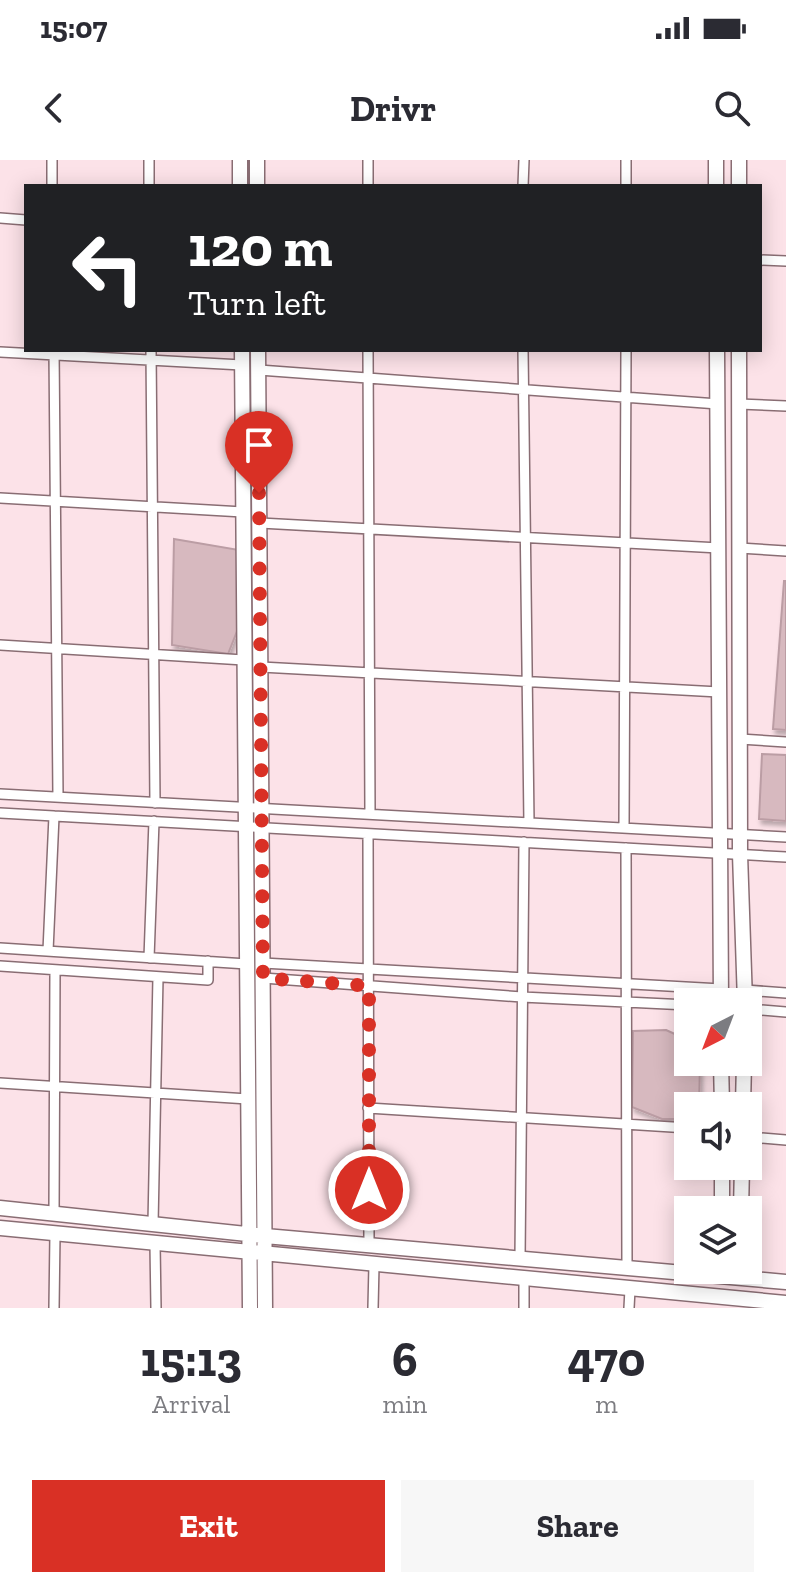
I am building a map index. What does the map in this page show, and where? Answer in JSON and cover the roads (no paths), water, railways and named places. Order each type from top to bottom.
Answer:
[{"type":"main road","points":[[240,160],[240,184]]},
{"type":"main road","points":[[257,160],[257,184]]},
{"type":"main road","points":[[716,160],[716,184]]},
{"type":"main road","points":[[739,160],[739,184]]},
{"type":"main road","points":[[258,352],[265,1308]]},
{"type":"main road","points":[[717,352],[721,988]]},
{"type":"main road","points":[[739,352],[739,835],[745,988]]},
{"type":"main road","points":[[242,358],[250,1308]]},
{"type":"main road","points":[[0,1208],[265,1236],[674,1270]]},
{"type":"main road","points":[[0,1228],[630,1289],[723,1303],[786,1303]]},
{"type":"main road","points":[[762,1278],[786,1282]]},
{"type":"street","points":[[52,160],[52,184]]},
{"type":"street","points":[[149,160],[149,184]]},
{"type":"street","points":[[368,160],[368,184]]},
{"type":"street","points":[[523,184],[524,160]]},
{"type":"street","points":[[626,160],[626,184]]},
{"type":"street","points":[[0,218],[24,220]]},
{"type":"street","points":[[762,260],[786,261]]},
{"type":"street","points":[[0,352],[242,358]]},
{"type":"street","points":[[54,352],[58,797]]},
{"type":"street","points":[[368,352],[370,814]]},
{"type":"street","points":[[523,352],[529,823]]},
{"type":"street","points":[[624,828],[626,352]]},
{"type":"street","points":[[151,355],[155,803]]},
{"type":"street","points":[[259,370],[718,404]]},
{"type":"street","points":[[739,404],[786,406]]},
{"type":"street","points":[[0,498],[243,512]]},
{"type":"street","points":[[260,523],[719,548]]},
{"type":"street","points":[[739,548],[786,551]]},
{"type":"street","points":[[0,645],[244,660]]},
{"type":"street","points":[[261,667],[719,692]]},
{"type":"street","points":[[740,739],[786,742]]},
{"type":"street","points":[[0,794],[786,837]]},
{"type":"street","points":[[0,813],[786,857]]},
{"type":"street","points":[[48,951],[54,816]]},
{"type":"street","points":[[149,958],[154,821]]},
{"type":"street","points":[[368,834],[369,1245]]},
{"type":"street","points":[[520,1258],[524,842]]},
{"type":"street","points":[[626,848],[627,1268]]},
{"type":"street","points":[[0,948],[247,964]]},
{"type":"street","points":[[0,966],[208,980],[208,961]]},
{"type":"street","points":[[263,971],[369,969],[674,990]]},
{"type":"street","points":[[54,1214],[55,970]]},
{"type":"street","points":[[263,971],[369,986],[674,1004]]},
{"type":"street","points":[[153,1224],[158,977]]},
{"type":"street","points":[[762,995],[786,993]]},
{"type":"street","points":[[762,1010],[786,1012]]},
{"type":"street","points":[[0,1083],[248,1099]]},
{"type":"street","points":[[368,1108],[674,1127]]},
{"type":"street","points":[[762,1138],[786,1140]]},
{"type":"street","points":[[54,1308],[55,1234]]},
{"type":"street","points":[[155,1244],[156,1308]]},
{"type":"street","points":[[373,1308],[374,1265]]},
{"type":"street","points":[[524,1279],[524,1308]]},
{"type":"street","points":[[629,1308],[630,1289]]}]
